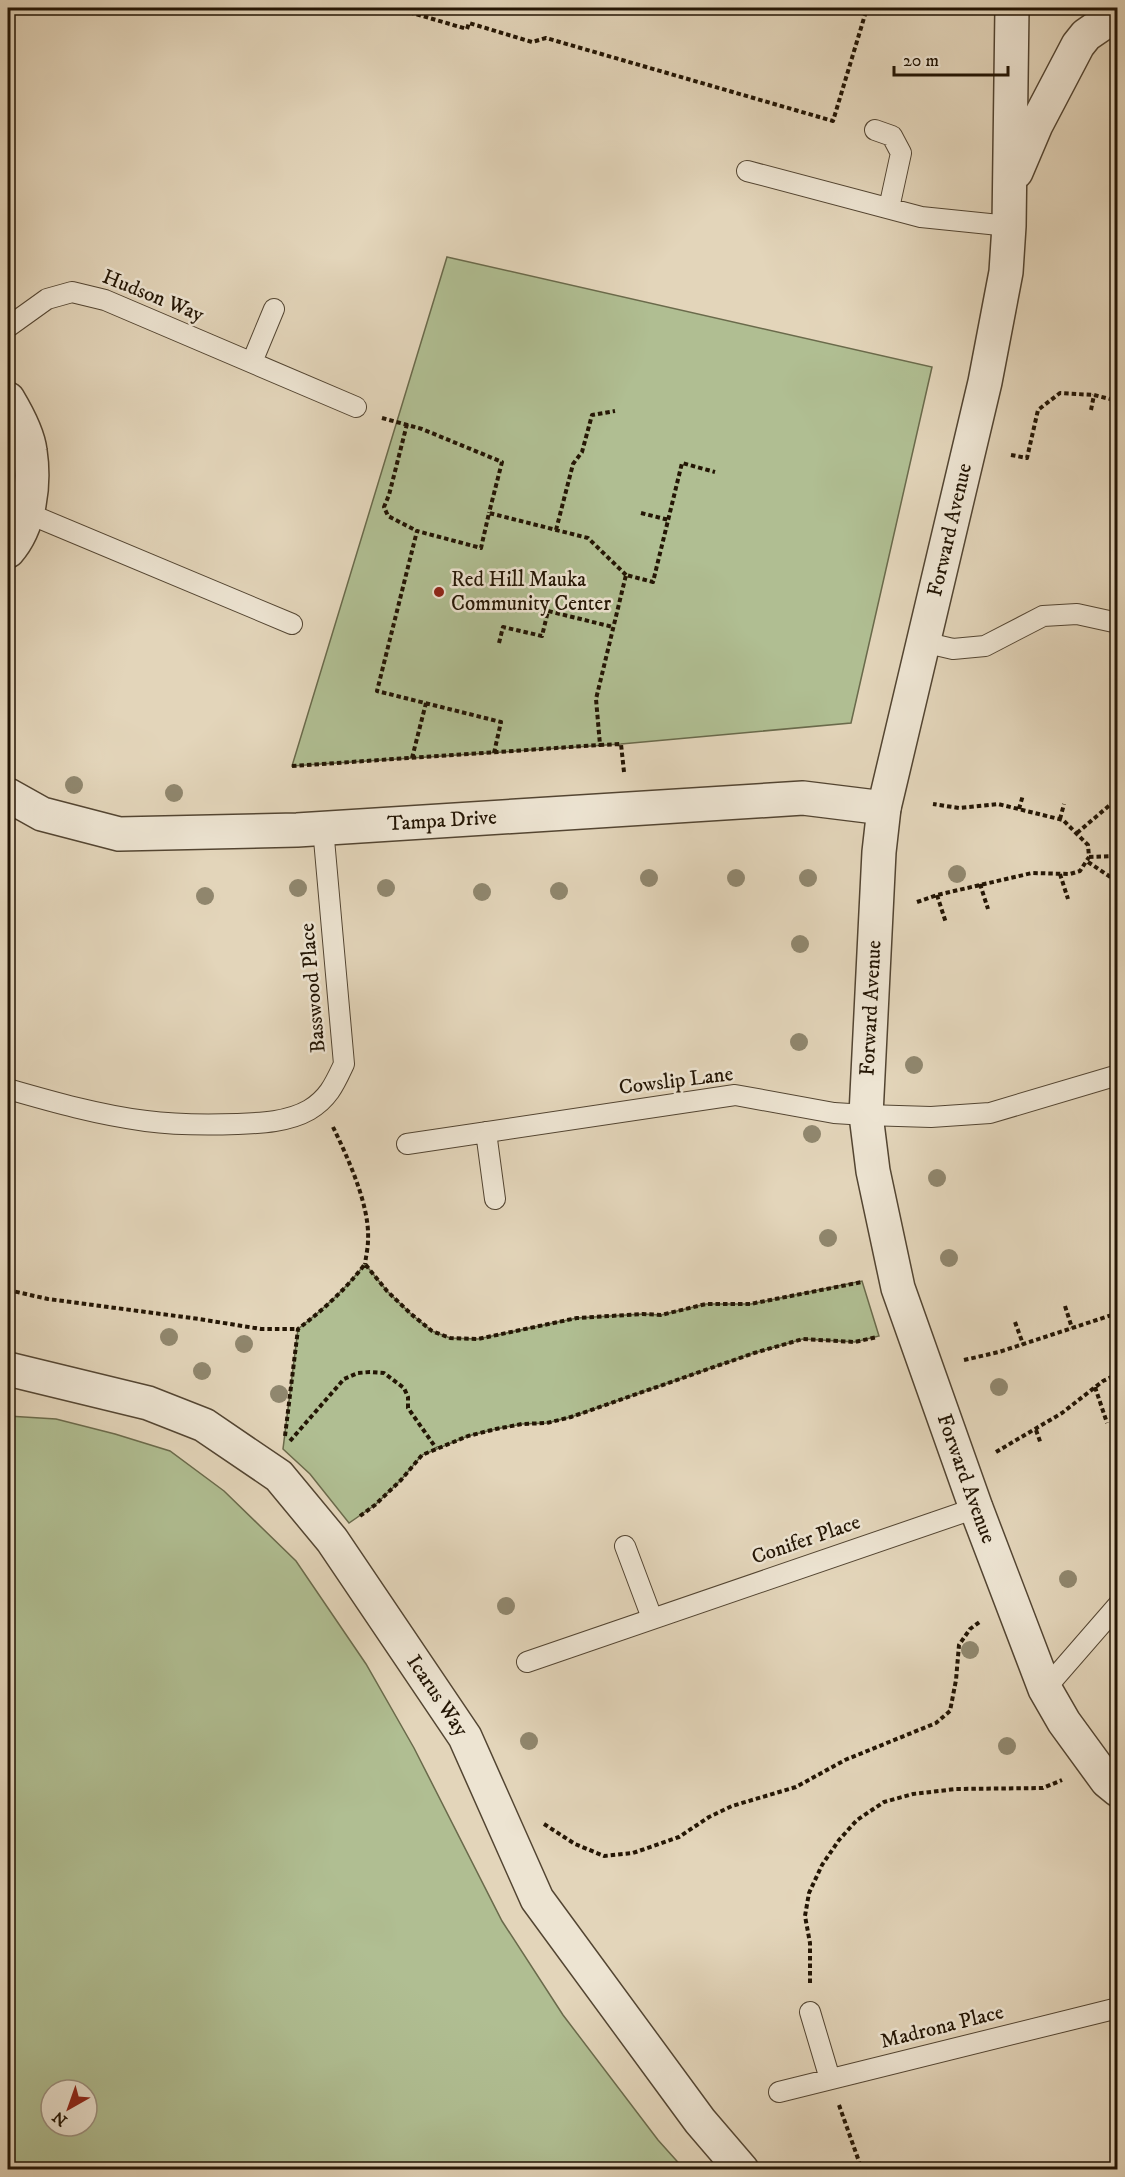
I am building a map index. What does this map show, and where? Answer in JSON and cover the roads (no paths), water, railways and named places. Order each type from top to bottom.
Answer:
[{"type":"street","name":"Forward Avenue","points":[[1012,8],[1010,187],[1006,272],[985,382],[884,808],[879,852],[866,1115],[873,1171],[898,1288],[976,1508],[1045,1689],[1064,1722],[1107,1781],[1118,1790]]},
{"type":"street","name":"Forward Avenue","points":[[1010,187],[1036,125],[1078,45],[1086,35],[1118,13]]},
{"type":"street","points":[[8,399],[16,413],[30,450],[32,482],[27,513],[16,541],[8,550]]},
{"type":"street","name":"Tampa Drive","points":[[8,795],[42,814],[119,834],[323,828],[803,798],[884,808]]},
{"type":"street","name":"Icarus Way","points":[[8,1369],[148,1403],[204,1425],[279,1476],[332,1540],[465,1737],[537,1899],[700,2121],[742,2169]]},
{"type":"lane","points":[[875,130],[892,136],[901,153],[889,208]]},
{"type":"lane","points":[[747,171],[921,217],[1009,226]]},
{"type":"lane","name":"Hudson Way","points":[[8,327],[46,298],[72,292],[105,300],[356,407]]},
{"type":"lane","points":[[252,362],[274,309]]},
{"type":"lane","points":[[27,513],[292,624]]},
{"type":"lane","points":[[923,642],[953,649],[985,646],[1043,616],[1077,614],[1118,623]]},
{"type":"lane","name":"Basswood Place","points":[[8,1089],[81,1110],[146,1121],[210,1125],[271,1122],[308,1111],[317,1104],[330,1093],[344,1064],[323,828]]},
{"type":"lane","name":"Cowslip Lane","points":[[407,1144],[735,1095],[834,1113],[931,1117],[990,1113],[1118,1075]]},
{"type":"lane","points":[[486,1132],[495,1199]]},
{"type":"lane","name":"Conifer Place","points":[[527,1662],[976,1508]]},
{"type":"lane","points":[[625,1546],[652,1618]]},
{"type":"lane","points":[[1045,1689],[1118,1605]]},
{"type":"lane","name":"Madrona Place","points":[[779,2092],[1118,2008]]},
{"type":"lane","points":[[810,2012],[830,2079]]},
{"type":"place","name":"Red Hill Mauka Community Center","points":[[439,592]]}]
